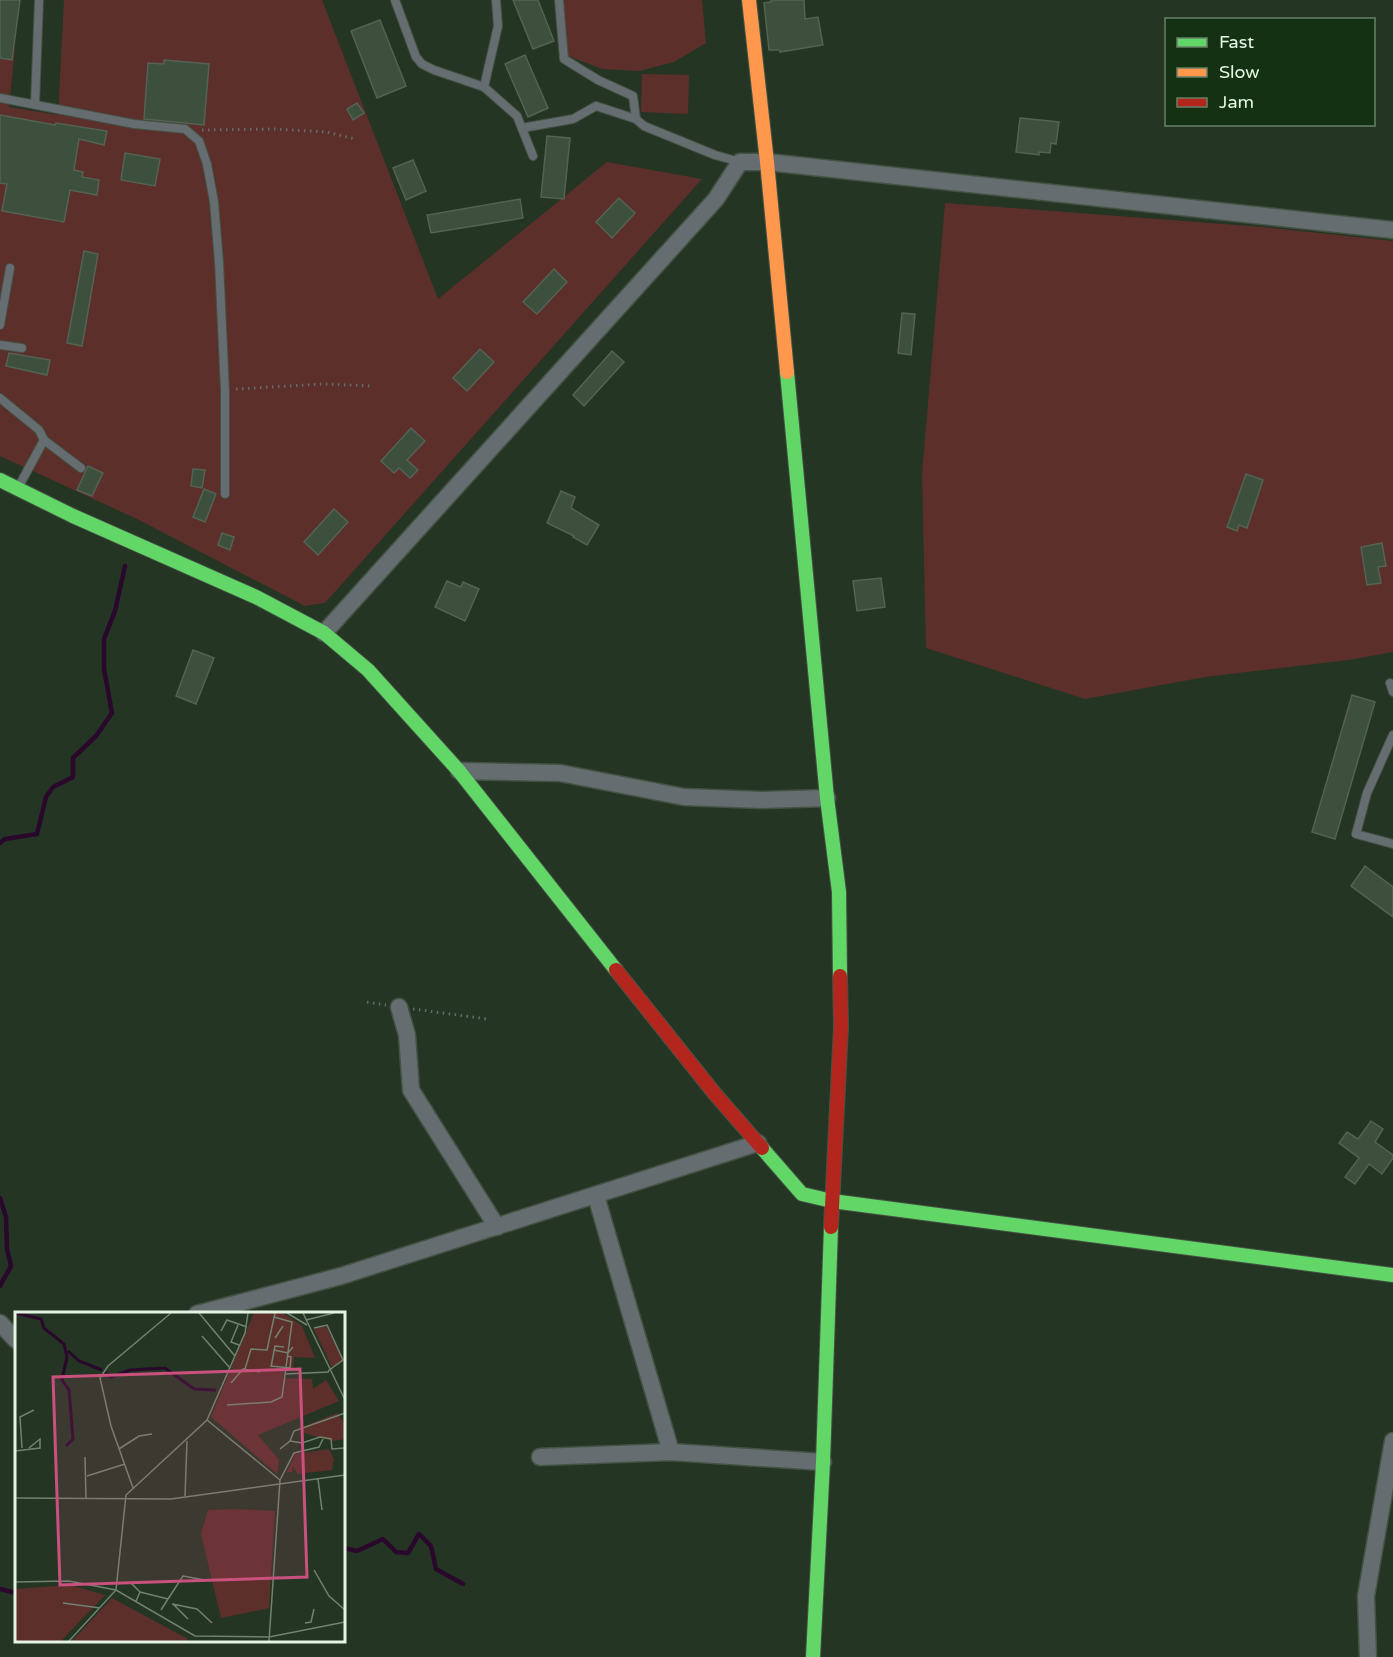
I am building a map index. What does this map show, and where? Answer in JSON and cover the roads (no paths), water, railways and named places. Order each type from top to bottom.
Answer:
[{"type":"street","points":[[749,0],[767,162],[827,798],[839,892],[841,1027],[813,1657]]},
{"type":"street","points":[[324,633],[716,199],[740,162],[767,162],[1393,230]]},
{"type":"street","points":[[0,480],[73,516],[256,597],[324,633],[368,670],[459,771],[701,1076],[802,1194],[832,1201],[1393,1275]]},
{"type":"street","points":[[459,771],[560,773],[684,797],[762,800],[827,798]]},
{"type":"street","points":[[399,1007],[407,1035],[411,1090],[497,1227]]},
{"type":"street","points":[[206,1312],[341,1276],[758,1143]]},
{"type":"street","points":[[596,1196],[671,1452]]},
{"type":"street","points":[[0,1323],[15,1339]]},
{"type":"street","points":[[1368,1657],[1366,1596],[1393,1441]]},
{"type":"street","points":[[540,1457],[671,1452],[823,1462]]},
{"type":"lane","points":[[35,104],[39,0]]},
{"type":"lane","points":[[395,0],[416,57],[422,64],[484,87],[517,116],[533,156]]},
{"type":"lane","points":[[484,87],[498,26],[496,0]]},
{"type":"lane","points":[[558,0],[564,59],[598,80],[633,96],[636,119]]},
{"type":"lane","points":[[0,98],[134,124],[185,129],[199,141],[207,164],[214,202],[219,262],[225,391],[225,494]]},
{"type":"lane","points":[[522,128],[573,119],[596,106],[636,119],[644,126],[715,155],[740,162]]},
{"type":"lane","points":[[0,325],[10,268]]},
{"type":"lane","points":[[0,345],[22,348]]},
{"type":"lane","points":[[0,398],[39,430],[44,440],[81,468]]},
{"type":"lane","points":[[17,489],[44,440]]},
{"type":"lane","points":[[1393,735],[1367,793],[1356,834],[1393,844]]},
{"type":"waterway","points":[[0,843],[5,839],[37,834],[46,797],[53,787],[73,777],[73,758],[96,736],[112,713],[104,669],[104,639],[115,611],[125,566]]},
{"type":"waterway","points":[[0,1198],[6,1217],[7,1249],[11,1266],[0,1286]]},
{"type":"waterway","points":[[345,1548],[357,1551],[383,1539],[396,1552],[408,1553],[419,1534],[431,1546],[436,1569],[463,1584]]},
{"type":"waterway","points":[[0,1589],[15,1593]]}]
